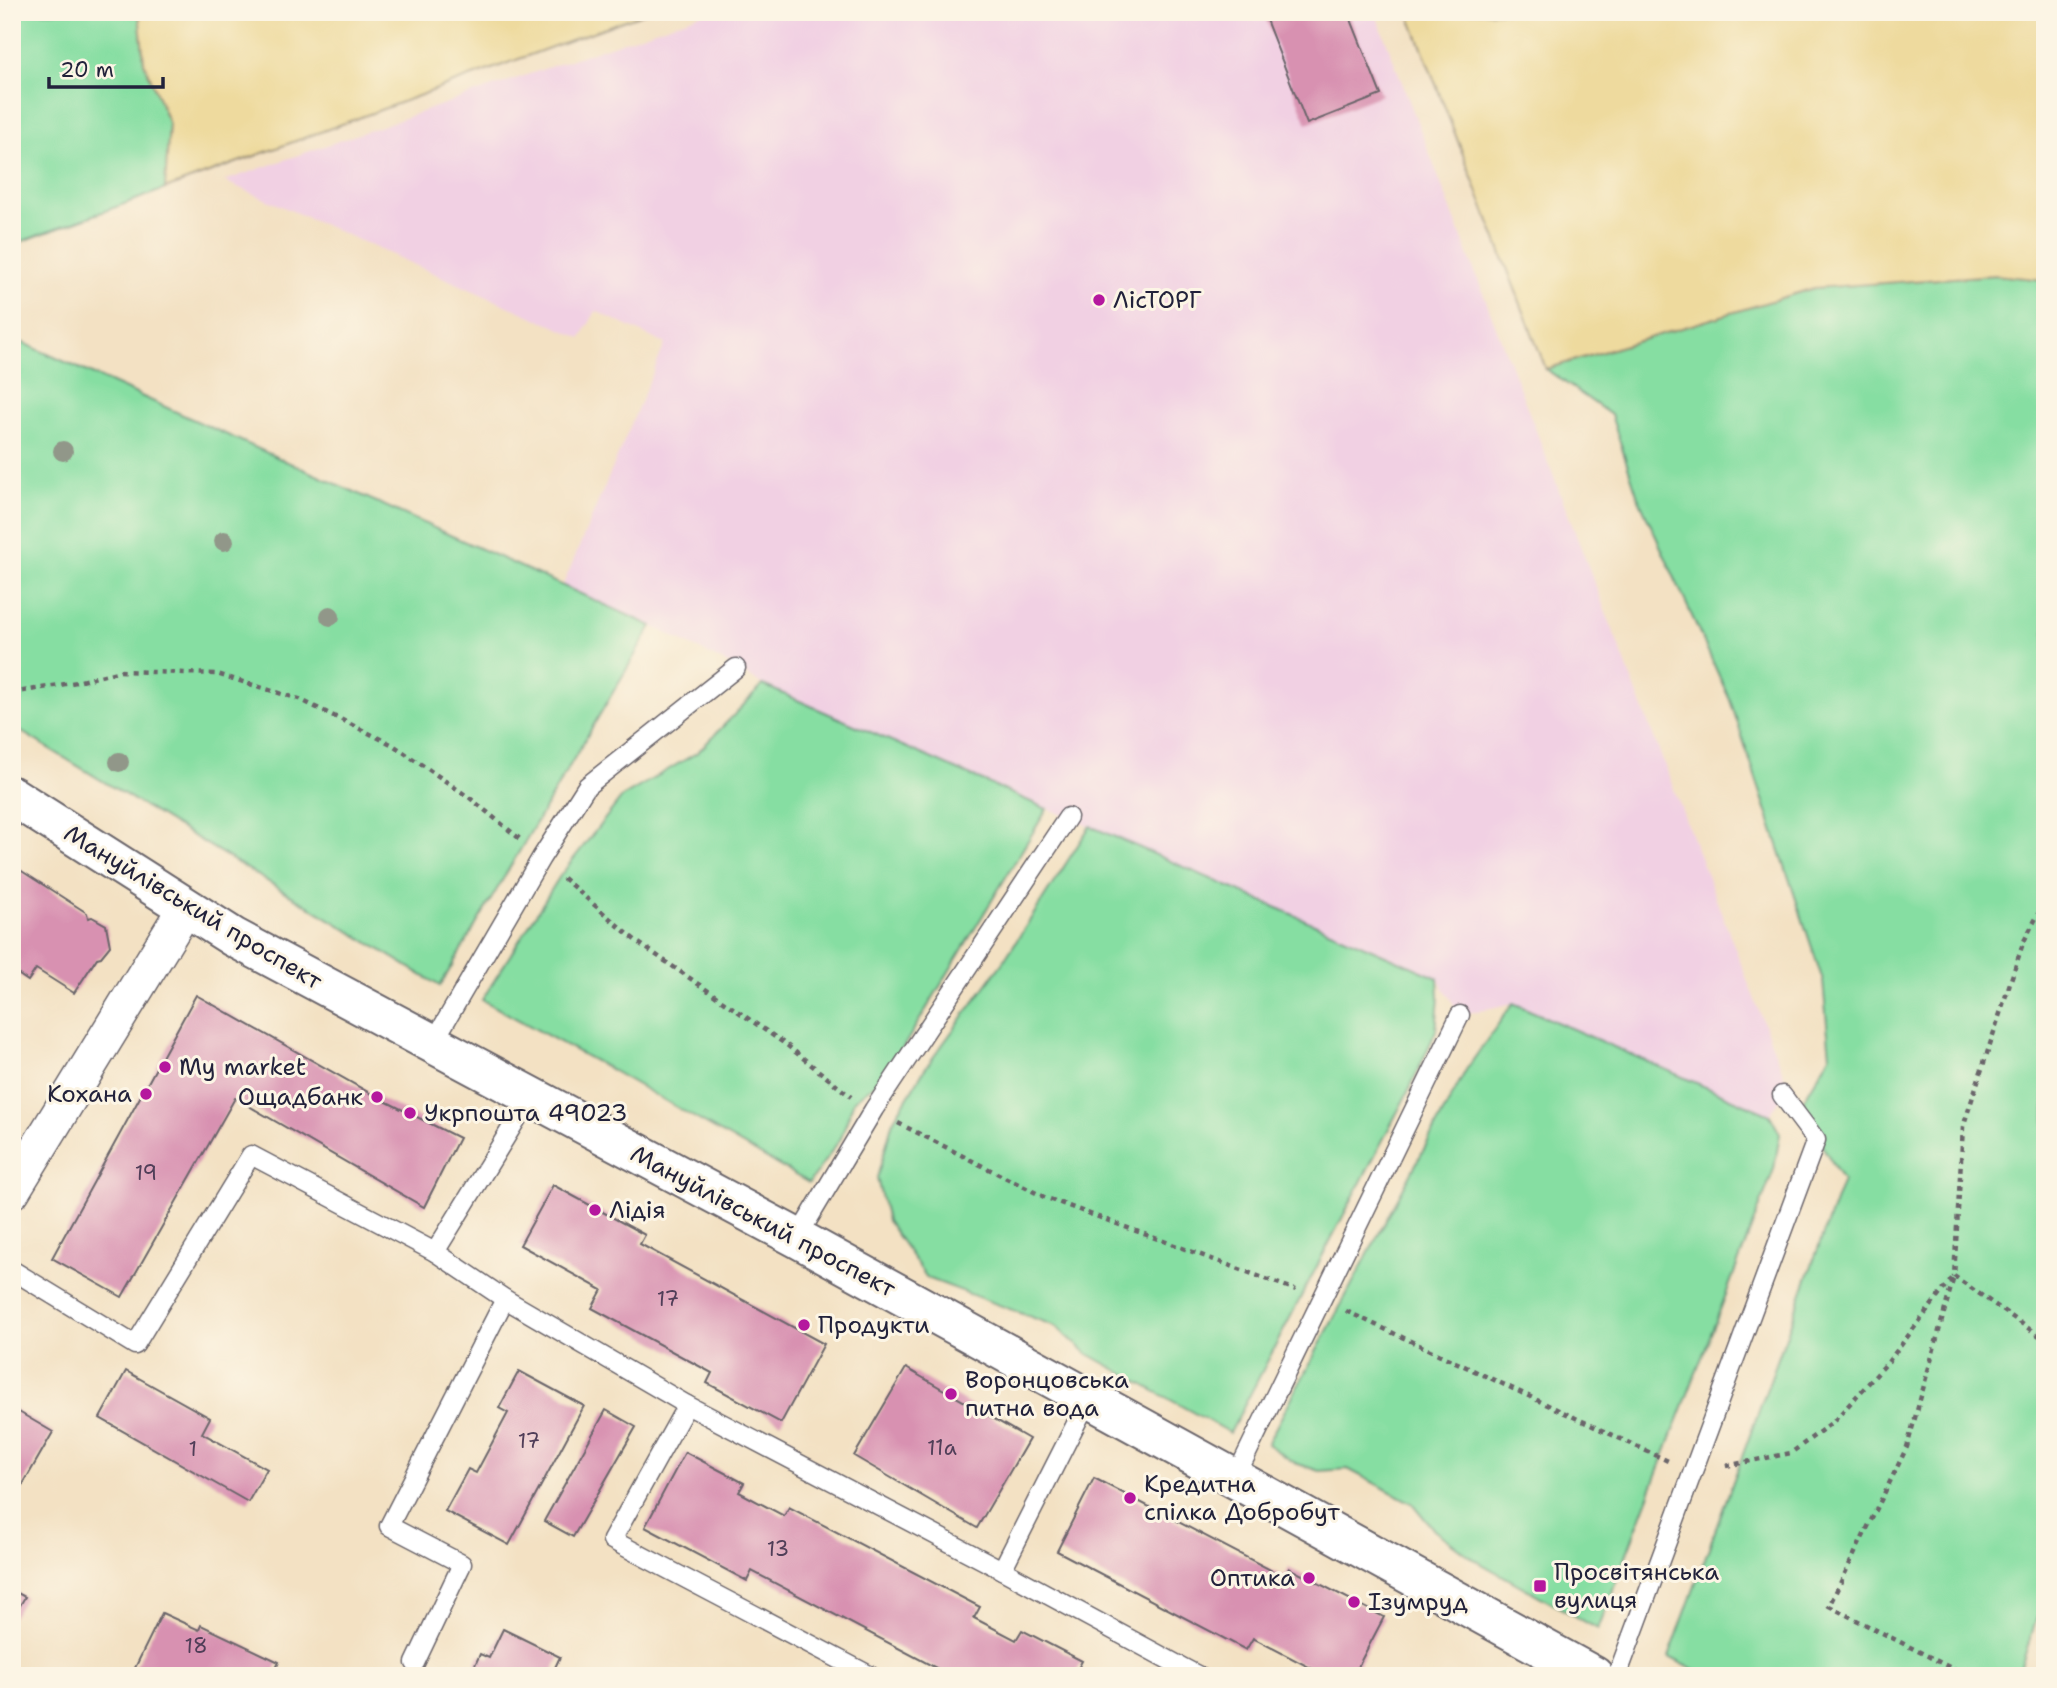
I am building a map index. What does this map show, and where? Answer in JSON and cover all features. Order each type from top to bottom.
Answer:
[{"type":"main road","name":"Мануйлівський проспект","points":[[12,796],[233,937],[797,1238],[1594,1676]]},
{"type":"street","points":[[12,1191],[186,907]]},
{"type":"lane","points":[[433,1043],[541,858],[587,786],[736,668]]},
{"type":"lane","points":[[797,1238],[874,1109],[1068,817]]},
{"type":"lane","points":[[1235,1478],[1460,1015]]},
{"type":"lane","points":[[1617,1676],[1816,1140],[1782,1095]]},
{"type":"lane","points":[[435,1252],[531,1096]]},
{"type":"lane","points":[[12,1270],[135,1345],[251,1155],[435,1252],[505,1299],[687,1405],[1002,1570],[1175,1671],[1199,1676]]},
{"type":"lane","points":[[415,1662],[462,1564],[389,1526],[505,1299]]},
{"type":"lane","points":[[1002,1570],[1089,1398]]},
{"type":"lane","points":[[687,1405],[612,1540],[871,1676]]},
{"type":"path","points":[[12,693],[77,682],[120,671],[217,674],[299,699],[393,745],[470,799],[636,941],[788,1046],[854,1100],[1044,1197],[1321,1299],[1692,1472],[1791,1453],[1834,1421],[1888,1362],[1954,1276]]},
{"type":"path","points":[[1968,1676],[1829,1606],[1907,1447],[1954,1276],[1963,1127],[2024,943],[2045,901]]},
{"type":"path","points":[[1954,1276],[2045,1340]]},
{"type":"shaded area","points":[[707,12],[1375,12],[1788,1086],[1770,1115],[1513,1003],[1460,1015],[1438,978],[763,685],[736,668],[652,626],[563,585],[665,344],[596,311],[581,338],[224,181]]},
{"type":"green space","points":[[12,12],[139,12],[144,62],[169,124],[165,189],[12,245]]},
{"type":"green space","points":[[1995,275],[2045,280],[2045,1593],[2018,1676],[1706,1676],[1669,1657],[1843,1180],[1799,1108],[1830,1056],[1823,981],[1730,700],[1638,497],[1611,415],[1546,369],[1814,288]]},
{"type":"green space","points":[[12,338],[652,626],[440,986],[12,726]]},
{"type":"green space","points":[[763,685],[1047,809],[887,1074],[854,1100],[841,1138],[809,1183],[608,1068],[482,1000],[560,876],[622,797],[698,752]]},
{"type":"green space","points":[[1090,826],[1438,978],[1436,1031],[1411,1086],[1230,1433],[1088,1354],[1055,1326],[927,1278],[887,1221],[877,1178],[893,1121],[924,1070],[1003,962]]},
{"type":"green space","points":[[1513,1003],[1770,1115],[1780,1134],[1774,1169],[1598,1629],[1473,1559],[1434,1530],[1412,1503],[1348,1469],[1319,1471],[1295,1463],[1267,1444],[1466,1070]]},
{"type":"sand","points":[[139,12],[647,12],[165,189],[169,124],[144,62]]},
{"type":"sand","points":[[1408,12],[2045,12],[2045,280],[1995,275],[1814,288],[1546,369]]},
{"type":"building","points":[[1263,12],[1348,12],[1381,95],[1307,124]]},
{"type":"building","points":[[17,868],[87,913],[88,918],[92,917],[106,925],[110,946],[97,958],[74,993],[36,969],[28,981],[12,970],[12,875]]},
{"type":"building","points":[[196,995],[377,1097],[459,1138],[424,1207],[235,1098],[122,1297],[52,1258]]},
{"type":"building","points":[[553,1185],[645,1235],[640,1244],[824,1344],[781,1423],[707,1383],[712,1373],[592,1308],[602,1290],[520,1245]]},
{"type":"building","points":[[906,1368],[1029,1439],[977,1528],[854,1456]]},
{"type":"building","points":[[126,1371],[210,1418],[202,1433],[267,1469],[248,1502],[100,1418]]},
{"type":"building","points":[[519,1371],[584,1406],[509,1545],[445,1511],[468,1469],[476,1473],[508,1413],[499,1408]]},
{"type":"building","points":[[12,1408],[53,1432],[22,1486],[12,1481]]},
{"type":"building","points":[[606,1410],[636,1427],[573,1537],[544,1521]]},
{"type":"building","points":[[685,1452],[744,1483],[739,1492],[784,1516],[789,1507],[980,1607],[974,1618],[1016,1640],[1022,1630],[1082,1661],[1074,1676],[940,1676],[942,1671],[752,1571],[747,1581],[645,1527]]},
{"type":"building","points":[[1094,1478],[1284,1577],[1289,1568],[1384,1617],[1353,1676],[1326,1676],[1253,1638],[1246,1650],[1057,1551]]},
{"type":"building","points":[[12,1590],[25,1597],[12,1619]]},
{"type":"building","points":[[162,1613],[199,1630],[201,1625],[279,1662],[274,1673],[280,1676],[131,1676]]},
{"type":"building","points":[[503,1629],[560,1657],[551,1676],[470,1676],[480,1654],[489,1658]]},
{"type":"place","name":"ЛісТОРГ","points":[[1099,300]]},
{"type":"place","name":"My market","points":[[165,1067]]},
{"type":"place","name":"Кохана","points":[[146,1094]]},
{"type":"place","name":"Ощадбанк","points":[[377,1097]]},
{"type":"place","name":"Укрпошта 49023","points":[[410,1113]]},
{"type":"place","name":"Лідія","points":[[595,1210]]},
{"type":"place","name":"Продукти","points":[[804,1325]]},
{"type":"place","name":"Воронцовська питна вода","points":[[951,1394]]},
{"type":"place","name":"Кредитна спілка Добробут","points":[[1130,1498]]},
{"type":"place","name":"Оптика","points":[[1309,1578]]},
{"type":"place","name":"Просвітянська вулиця","points":[[1540,1586]]},
{"type":"place","name":"Ізумруд","points":[[1354,1602]]}]
